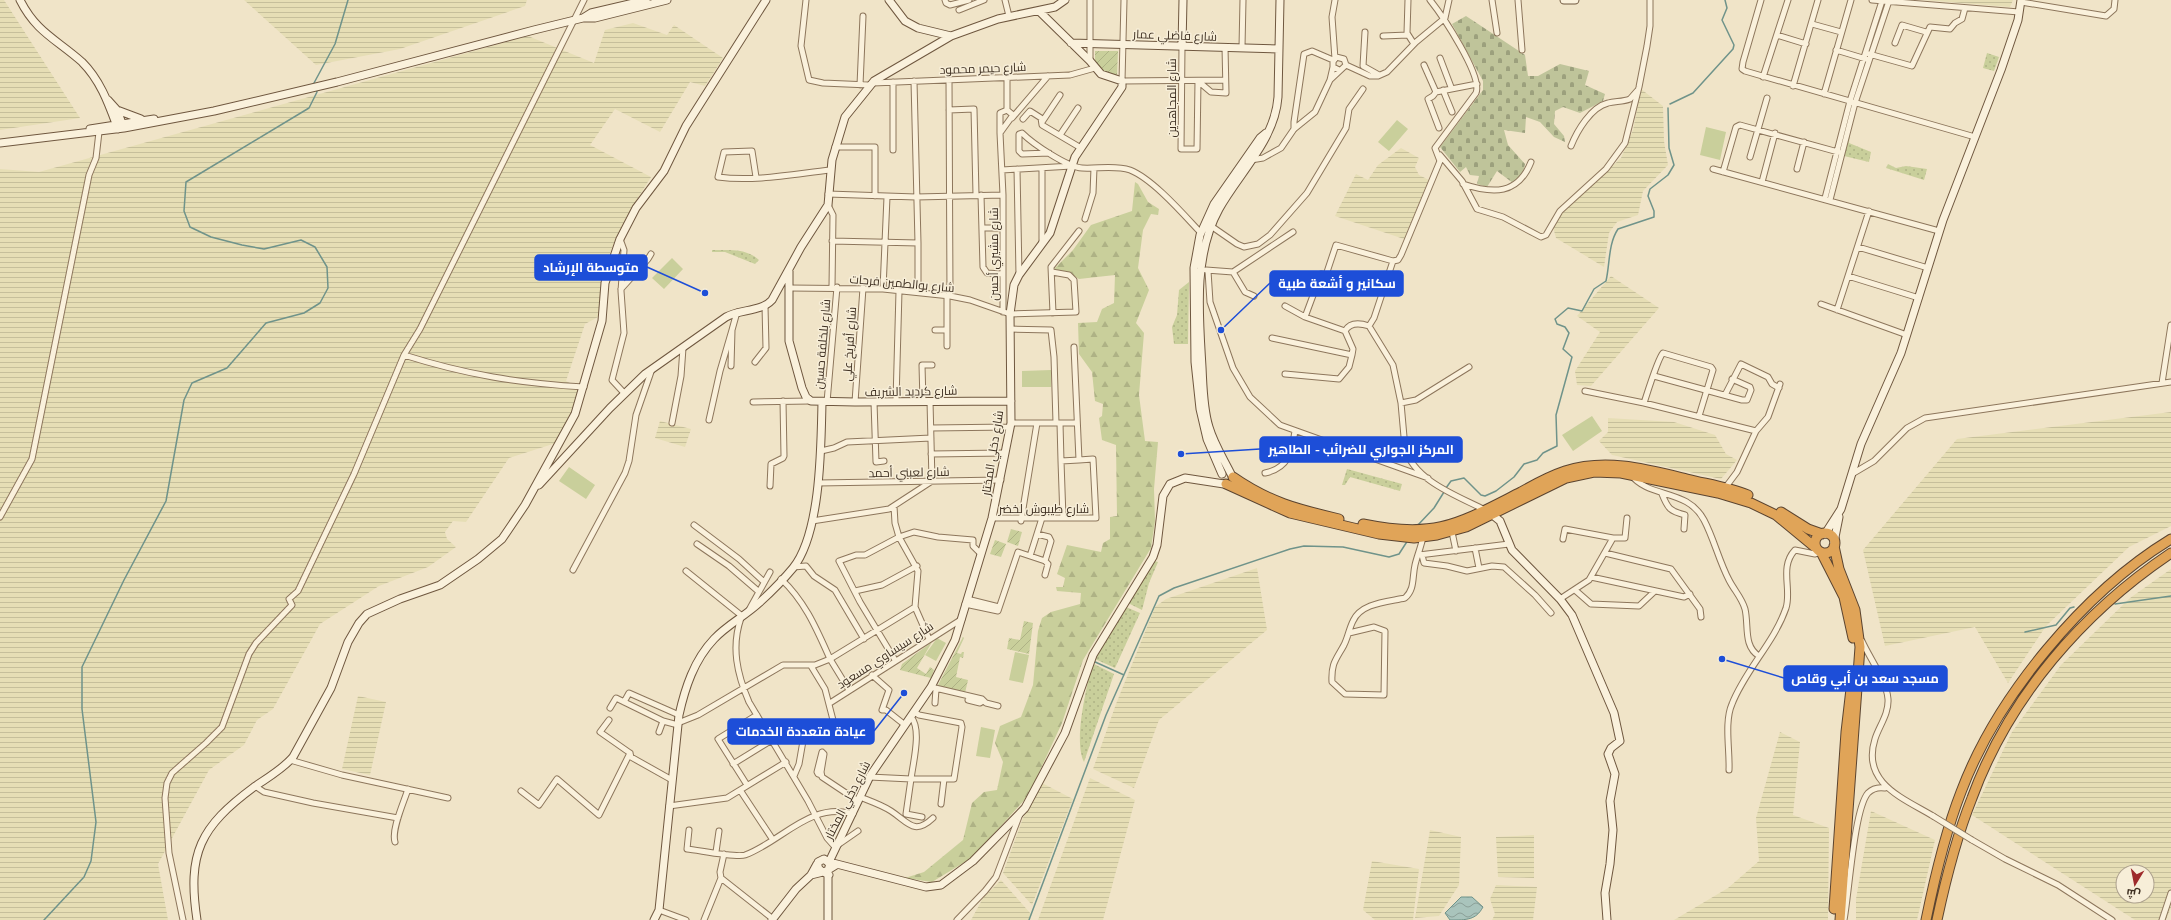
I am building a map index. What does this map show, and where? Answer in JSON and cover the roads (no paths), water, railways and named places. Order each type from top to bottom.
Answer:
[{"type":"highway","points":[[1219,479],[1270,506],[1296,515],[1379,534],[1423,537],[1452,532],[1564,471],[1595,464],[1633,467],[1725,488],[1767,503],[1804,526],[1831,536],[1839,569],[1855,610],[1859,635],[1859,660],[1840,920]]},
{"type":"highway","points":[[1232,475],[1265,497],[1287,506],[1355,523],[1398,530],[1432,530],[1450,526],[1489,512],[1566,478],[1594,472],[1631,474],[1718,493],[1751,503],[1776,515],[1819,551],[1830,551],[1834,544]]},
{"type":"highway","points":[[1823,534],[1815,541],[1819,551],[1834,574],[1844,598],[1853,631],[1854,651],[1846,732],[1834,920]]},
{"type":"highway","points":[[1926,920],[1948,828],[1962,790],[1982,745],[2005,707],[2044,653],[2081,611],[2131,565],[2171,539]]},
{"type":"highway","points":[[1937,920],[1956,841],[1972,796],[2013,715],[2053,658],[2078,630],[2144,570],[2171,553]]},
{"type":"main road","points":[[20,0],[28,17],[39,29],[82,63],[103,88],[106,98],[120,126]]},
{"type":"main road","points":[[84,132],[91,128],[158,123],[163,120],[214,111],[302,91],[448,52],[573,21],[583,18],[591,13],[646,0]]},
{"type":"main road","points":[[583,18],[595,18],[667,0]]},
{"type":"main road","points":[[197,920],[192,890],[197,852],[213,822],[233,803],[290,760],[329,693],[348,642],[359,623],[368,614],[400,599],[440,585],[478,559],[502,539],[534,490],[575,414],[602,321],[607,277],[620,239],[636,208],[664,171],[686,126],[766,0]]},
{"type":"main road","points":[[889,0],[905,21],[918,28],[951,36]]},
{"type":"main road","points":[[534,490],[552,473],[624,394],[652,369],[726,317],[737,312],[765,306],[772,300],[828,205],[830,170],[835,146],[845,117],[870,84],[951,36],[1009,16],[1039,11],[1060,5],[1065,0]]},
{"type":"main road","name":"شارع المجاهدين","points":[[1182,46],[1183,0]]},
{"type":"main road","points":[[819,862],[818,869],[829,868],[908,884],[934,887],[941,885],[973,861],[1020,813],[1032,797],[1065,733],[1093,655],[1153,557],[1157,545],[1165,490],[1170,484],[1179,479],[1219,479],[1232,482],[1232,475],[1213,439],[1205,405],[1200,314],[1205,270],[1205,248],[1211,226],[1219,209],[1266,133],[1278,102],[1280,0]]},
{"type":"main road","points":[[1564,0],[1575,0]]},
{"type":"main road","points":[[1834,544],[1841,509],[1861,444],[1901,353],[1939,231],[2001,70],[2021,1]]},
{"type":"main road","points":[[1039,11],[1104,76],[1122,81]]},
{"type":"main road","name":"شارع فاضلي عمار","points":[[1071,43],[1279,49]]},
{"type":"main road","name":"شارع دخلي المختار","points":[[829,868],[834,850],[853,814],[869,776],[905,725],[915,717],[933,688],[958,630],[980,553],[992,518],[1006,453],[1010,425],[1011,400],[1010,329],[1007,313],[1012,295],[1019,276],[1050,233],[1072,166],[1081,148],[1120,90],[1122,81]]},
{"type":"main road","points":[[106,98],[118,110],[131,117],[145,120]]},
{"type":"main road","points":[[118,110],[120,126]]},
{"type":"main road","points":[[0,143],[84,132],[99,132],[145,120],[159,118],[163,120]]},
{"type":"main road","points":[[1219,479],[1202,423],[1196,385],[1194,284],[1196,252],[1201,233],[1214,204],[1249,159]]},
{"type":"main road","points":[[789,269],[789,341],[802,388],[806,396],[811,401]]},
{"type":"main road","name":"شارع كرديد الشريف","points":[[811,401],[927,402],[1011,400]]},
{"type":"main road","points":[[654,920],[659,910],[678,721],[685,688],[701,656],[714,638],[760,603],[793,567],[807,539],[812,521],[818,483],[824,402]]},
{"type":"main road","points":[[1219,479],[1226,472],[1232,475]]},
{"type":"main road","points":[[1823,534],[1841,509]]},
{"type":"main road","points":[[1489,512],[1504,527],[1509,544],[1517,556],[1560,599],[1572,615],[1581,632],[1614,713],[1620,735],[1620,741],[1611,748],[1608,754],[1615,774],[1610,801],[1613,830],[1610,864],[1605,893],[1607,920]]},
{"type":"main road","points":[[772,919],[796,889],[811,875],[819,862],[834,850]]},
{"type":"main road","points":[[819,862],[825,859],[829,868],[828,920]]},
{"type":"main road","points":[[811,875],[829,868]]},
{"type":"street","points":[[183,920],[169,853],[165,798],[167,783],[172,773],[222,727],[249,654],[256,643],[292,605],[289,599],[298,591],[331,524],[404,355],[420,329],[584,0]]},
{"type":"street","name":"شارع حيمر محمود","points":[[806,0],[801,46],[809,80],[823,83],[860,85],[893,82],[1070,75],[1095,68]]},
{"type":"street","points":[[945,0],[946,4],[950,5],[969,0]]},
{"type":"street","points":[[959,10],[984,0]]},
{"type":"street","points":[[1005,0],[1009,16]]},
{"type":"street","points":[[1090,0],[1090,61]]},
{"type":"street","name":"شارع دخلي المختار","points":[[1122,81],[1124,0]]},
{"type":"street","points":[[1242,47],[1243,0]]},
{"type":"street","points":[[1249,159],[1263,158],[1281,148],[1294,129],[1315,112],[1330,80],[1333,67],[1334,44],[1332,17],[1335,0]]},
{"type":"street","points":[[1408,0],[1408,35],[1414,44]]},
{"type":"street","points":[[1430,0],[1445,18],[1464,54],[1477,84],[1476,93],[1435,148],[1448,163],[1463,184],[1474,205],[1480,211],[1503,217],[1539,236],[1546,235],[1560,211],[1606,169],[1620,152],[1629,132],[1639,87],[1650,26],[1650,0]]},
{"type":"street","points":[[1346,66],[1370,76],[1380,75],[1387,72],[1414,44],[1445,18],[1449,0]]},
{"type":"street","points":[[1492,0],[1497,33]]},
{"type":"street","points":[[1518,0],[1522,50]]},
{"type":"street","points":[[1761,0],[1742,68],[1745,71],[1975,137]]},
{"type":"street","points":[[1763,77],[1788,0]]},
{"type":"street","points":[[1793,86],[1818,0]]},
{"type":"street","points":[[1824,94],[1851,0]]},
{"type":"street","points":[[1872,0],[2019,12]]},
{"type":"street","points":[[2021,1],[2106,16],[2114,9],[2115,0]]},
{"type":"street","points":[[1827,199],[1864,55],[1882,1]]},
{"type":"street","points":[[1852,102],[1870,57],[1889,1]]},
{"type":"street","points":[[1836,50],[1912,66],[1926,32],[1930,27],[1950,29],[1955,23],[1962,19],[1965,8]]},
{"type":"street","points":[[860,85],[863,16]]},
{"type":"street","points":[[1812,24],[1841,32]]},
{"type":"street","points":[[1895,43],[1902,25],[1926,32]]},
{"type":"street","points":[[1365,32],[1363,66],[1380,75]]},
{"type":"street","points":[[1383,36],[1408,35]]},
{"type":"street","points":[[1777,35],[1806,44]]},
{"type":"street","points":[[1334,44],[1341,57],[1344,59],[1346,66]]},
{"type":"street","name":"شارع المجاهدين","points":[[1182,46],[1181,149],[1197,149],[1198,81]]},
{"type":"street","points":[[1198,81],[1211,92],[1226,93],[1226,80],[1224,80],[1225,47]]},
{"type":"street","points":[[1294,129],[1304,54],[1312,51],[1334,60],[1341,57]]},
{"type":"street","points":[[1440,58],[1451,88]]},
{"type":"street","points":[[1424,65],[1436,92]]},
{"type":"street","points":[[1330,80],[1339,70],[1346,66]]},
{"type":"street","points":[[1333,67],[1339,70]]},
{"type":"street","points":[[1000,133],[1048,76]]},
{"type":"street","points":[[1007,77],[1007,110],[1012,113],[1012,119]]},
{"type":"street","points":[[947,346],[950,196],[949,80]]},
{"type":"street","points":[[1122,81],[1224,80]]},
{"type":"street","points":[[914,81],[918,292]]},
{"type":"street","points":[[893,82],[893,150]]},
{"type":"street","points":[[1439,128],[1427,100],[1436,92],[1477,84]]},
{"type":"street","points":[[1571,146],[1580,128],[1596,110],[1609,103],[1630,99],[1639,87]]},
{"type":"street","points":[[1211,226],[1237,244],[1244,247],[1250,247],[1258,244],[1270,235],[1307,193],[1346,128],[1349,110],[1363,89]]},
{"type":"street","points":[[1443,90],[1452,112]]},
{"type":"street","points":[[1042,122],[1060,95]]},
{"type":"street","points":[[1750,156],[1767,98]]},
{"type":"street","points":[[1060,135],[1078,108]]},
{"type":"street","points":[[950,110],[974,109],[982,228],[983,267],[987,273],[1002,274]]},
{"type":"street","name":"شارع مشيري أحسن","points":[[1007,110],[1000,112],[1003,228],[1002,274],[1007,313]]},
{"type":"street","points":[[1024,119],[1030,111],[1041,118],[1042,125],[1081,148]]},
{"type":"street","points":[[1723,172],[1736,127],[1740,125],[1758,128],[1839,152]]},
{"type":"street","points":[[0,517],[32,459],[89,175],[96,158],[99,132]]},
{"type":"street","points":[[1049,153],[1022,154],[1019,151],[1019,134],[1022,133],[1032,144],[1057,157],[1072,166]]},
{"type":"street","points":[[1762,182],[1775,133]]},
{"type":"street","points":[[1798,169],[1804,142]]},
{"type":"street","points":[[835,146],[875,147],[875,196]]},
{"type":"street","points":[[756,177],[752,152],[724,152],[718,177],[756,177],[830,170]]},
{"type":"street","points":[[1326,275],[1336,245],[1393,261],[1398,260],[1440,161],[1439,154]]},
{"type":"street","points":[[1057,157],[1058,167]]},
{"type":"street","points":[[1463,184],[1481,190],[1500,190],[1514,186],[1524,178],[1531,162]]},
{"type":"street","points":[[1002,170],[1072,166],[1120,168],[1136,174],[1179,210],[1201,233]]},
{"type":"street","points":[[1042,168],[1042,244]]},
{"type":"street","points":[[1085,219],[1093,193],[1094,168]]},
{"type":"street","points":[[1017,169],[1019,276]]},
{"type":"street","points":[[1712,169],[1827,199],[1939,231]]},
{"type":"street","points":[[828,194],[887,197],[1002,195]]},
{"type":"street","points":[[883,289],[887,197]]},
{"type":"street","name":"شارع بلخلفة حسين","points":[[824,402],[835,287],[832,241],[833,215],[828,205]]},
{"type":"street","points":[[1837,310],[1869,211]]},
{"type":"street","points":[[982,228],[1003,228]]},
{"type":"street","points":[[1053,313],[1052,272],[1054,262],[1070,245],[1079,231]]},
{"type":"street","points":[[1293,232],[1233,272],[1205,270],[1210,302],[1233,368],[1250,396],[1280,425],[1428,478]]},
{"type":"street","points":[[620,239],[624,250],[621,289],[624,333],[612,380],[624,394]]},
{"type":"street","points":[[832,241],[885,244],[918,243]]},
{"type":"street","points":[[1858,248],[1928,268]]},
{"type":"street","points":[[621,289],[651,254]]},
{"type":"street","points":[[1369,326],[1374,318],[1393,261]]},
{"type":"street","points":[[1007,313],[1076,312],[1074,280],[1069,275],[1052,272]]},
{"type":"street","points":[[1233,272],[1245,292],[1254,296]]},
{"type":"street","points":[[1305,317],[1319,275],[1326,275],[1384,290]]},
{"type":"street","points":[[1848,276],[1919,298]]},
{"type":"street","name":"شارع بوالطمين فرحات","points":[[790,288],[835,287],[918,292],[970,300],[1007,313]]},
{"type":"street","name":"شارع أفريخ علي","points":[[855,402],[863,288]]},
{"type":"street","points":[[896,401],[899,291]]},
{"type":"street","points":[[1821,304],[1907,335]]},
{"type":"street","points":[[755,362],[766,348],[765,306]]},
{"type":"street","points":[[1284,374],[1339,380],[1349,367],[1353,349],[1345,331],[1305,317],[1285,306]]},
{"type":"street","points":[[709,420],[720,371],[737,312]]},
{"type":"street","points":[[1345,331],[1347,327],[1358,323],[1369,326],[1393,365],[1401,404],[1406,452],[1410,460],[1438,486],[1489,512]]},
{"type":"street","points":[[2162,383],[2171,325]]},
{"type":"street","points":[[1010,329],[1051,330],[1054,357],[1063,518]]},
{"type":"street","points":[[731,366],[732,330]]},
{"type":"street","points":[[935,330],[947,330]]},
{"type":"street","points":[[1272,338],[1352,355]]},
{"type":"street","points":[[1060,461],[1079,460],[1074,347]]},
{"type":"street","points":[[672,423],[681,376],[683,348]]},
{"type":"street","points":[[1644,403],[1660,356],[1663,353],[1711,367],[1713,370],[1705,389],[1699,416]]},
{"type":"street","points":[[404,355],[482,376],[510,381],[584,387]]},
{"type":"street","points":[[1725,396],[1741,364],[1768,377],[1772,384],[1780,386],[1768,417],[1756,431],[1737,472],[1725,488]]},
{"type":"street","points":[[812,521],[894,506],[932,481],[931,428],[922,365],[932,365]]},
{"type":"street","points":[[1401,404],[1416,400],[1468,367]]},
{"type":"street","points":[[572,570],[625,473],[629,461],[636,415],[652,369]]},
{"type":"street","points":[[1654,376],[1744,401],[1750,397],[1750,387],[1732,380]]},
{"type":"street","points":[[1852,474],[1874,461],[1907,428],[1925,418],[2171,382]]},
{"type":"street","points":[[1585,391],[1644,403],[1756,431]]},
{"type":"street","points":[[770,486],[772,464],[784,456],[783,401]]},
{"type":"street","points":[[753,402],[811,401]]},
{"type":"street","points":[[874,402],[876,462],[884,461]]},
{"type":"street","points":[[931,428],[1037,423],[1077,423]]},
{"type":"street","points":[[1022,519],[1037,423]]},
{"type":"street","points":[[1265,472],[1281,466],[1289,457],[1295,430]]},
{"type":"street","points":[[821,451],[834,448],[847,442],[875,439],[931,438]]},
{"type":"street","points":[[931,454],[1006,453]]},
{"type":"street","name":"شارع طيبوش لخضر","points":[[992,518],[1096,518],[1093,459],[1079,460]]},
{"type":"street","points":[[1631,474],[1636,482],[1662,494],[1684,499],[1699,512],[1729,581],[1741,599],[1745,609],[1748,643],[1752,652],[1759,656]]},
{"type":"street","name":"شارع لعبني أحمد","points":[[818,483],[1001,480]]},
{"type":"street","points":[[1662,494],[1666,504],[1672,512],[1685,515],[1684,529]]},
{"type":"street","points":[[894,506],[895,523],[899,537],[917,566],[918,571],[914,607],[929,639]]},
{"type":"street","points":[[1030,556],[1042,518]]},
{"type":"street","points":[[1563,539],[1565,529],[1613,538],[1625,538],[1627,518]]},
{"type":"street","points":[[694,525],[739,559],[764,582]]},
{"type":"street","points":[[896,660],[877,631],[839,561],[856,555],[865,555],[899,537],[917,532],[938,537],[966,538],[972,540],[973,546],[980,553]]},
{"type":"street","points":[[1452,532],[1456,551]]},
{"type":"street","points":[[1037,534],[1049,538],[1051,541],[1045,561]]},
{"type":"street","points":[[1349,633],[1374,627],[1385,631],[1384,695],[1353,696],[1345,694],[1332,682],[1331,669],[1349,633],[1353,620],[1366,609],[1378,603],[1404,598],[1409,594],[1412,589],[1423,537]]},
{"type":"street","points":[[1560,599],[1575,590],[1591,577],[1613,538]]},
{"type":"street","points":[[697,544],[728,566],[758,591]]},
{"type":"street","points":[[1420,555],[1509,544]]},
{"type":"street","points":[[1475,548],[1479,568]]},
{"type":"street","points":[[1729,770],[1728,732],[1730,709],[1786,607],[1787,566],[1791,555],[1795,550],[1815,554],[1819,551]]},
{"type":"street","points":[[966,602],[999,607],[1018,552],[1045,561],[1048,564],[1045,575]]},
{"type":"street","points":[[1605,553],[1671,568],[1700,610],[1701,617]]},
{"type":"street","points":[[1420,555],[1424,564],[1447,566],[1467,571],[1479,568],[1504,567],[1551,613]]},
{"type":"street","points":[[793,567],[806,566],[814,576],[835,590],[864,639]]},
{"type":"street","points":[[855,591],[882,585],[917,566]]},
{"type":"street","points":[[686,571],[742,616],[736,632],[735,642],[742,687],[816,814],[823,832],[834,850],[858,832]]},
{"type":"street","points":[[749,611],[758,591],[770,572]]},
{"type":"street","points":[[1591,577],[1684,597],[1690,594]]},
{"type":"street","points":[[781,579],[794,591],[810,616],[830,659],[849,690]]},
{"type":"street","points":[[1575,590],[1591,604],[1639,606],[1655,591]]},
{"type":"street","points":[[610,708],[616,698],[663,721],[678,721],[698,715],[742,687],[783,665],[811,666],[830,659],[914,607]]},
{"type":"street","name":"شارع سيساوي مسعود","points":[[830,703],[962,619]]},
{"type":"street","points":[[951,625],[958,630]]},
{"type":"street","points":[[1859,635],[1887,694],[1888,704],[1875,740],[1872,758],[1875,771],[1885,788]]},
{"type":"street","points":[[794,776],[799,764],[803,741],[832,723],[830,703],[825,689],[811,666]]},
{"type":"street","points":[[872,675],[889,690],[882,710],[886,710],[905,725]]},
{"type":"street","points":[[1883,683],[1909,678]]},
{"type":"street","points":[[935,703],[933,688],[984,700],[986,703],[998,706]]},
{"type":"street","points":[[624,702],[629,693],[678,721]]},
{"type":"street","points":[[968,700],[980,703],[984,700]]},
{"type":"street","points":[[747,786],[718,739],[757,715]]},
{"type":"street","points":[[869,776],[911,779],[954,779],[962,727],[961,723],[915,717],[911,779],[906,814],[922,817]]},
{"type":"street","points":[[609,720],[600,732],[630,753],[631,757],[672,780]]},
{"type":"street","points":[[658,732],[663,721]]},
{"type":"street","points":[[733,764],[772,740]]},
{"type":"street","points":[[521,791],[539,805],[557,779],[599,814],[630,753]]},
{"type":"street","points":[[290,760],[342,775],[448,798]]},
{"type":"street","points":[[669,806],[727,798],[786,762]]},
{"type":"street","points":[[821,775],[859,799],[891,811],[909,825],[919,827],[927,824],[933,818]]},
{"type":"street","points":[[941,804],[944,779]]},
{"type":"street","points":[[255,786],[264,792],[313,803],[398,818]]},
{"type":"street","points":[[1844,920],[1861,807],[1871,790],[1878,787],[1885,788],[1999,856],[2058,885],[2112,920]]},
{"type":"street","points":[[395,842],[394,839],[398,818],[408,789]]},
{"type":"street","points":[[740,790],[773,840]]},
{"type":"street","points":[[689,830],[687,849],[745,855],[816,814],[834,810],[853,814]]},
{"type":"street","points":[[957,920],[985,891],[996,877],[1020,813]]},
{"type":"street","points":[[716,852],[719,831]]},
{"type":"street","points":[[704,920],[721,878],[720,872],[724,854]]},
{"type":"street","points":[[721,878],[772,919]]},
{"type":"street","points":[[2162,920],[2171,893]]},
{"type":"street","points":[[659,910],[686,920]]},
{"type":"water","points":[[1461,897],[1472,897],[1483,907],[1474,917],[1461,920],[1450,920],[1445,913]]},
{"type":"waterway","points":[[315,85],[314,83],[335,44],[348,0]]},
{"type":"waterway","points":[[1670,104],[1693,93],[1733,49],[1734,45],[1722,20],[1727,8],[1725,0]]},
{"type":"waterway","points":[[44,920],[84,877],[91,861],[96,822],[82,709],[82,667],[124,580],[166,501],[184,400],[192,383],[227,368],[266,323],[304,313],[320,303],[328,288],[327,267],[315,247],[301,240],[264,249],[211,237],[190,227],[184,211],[186,182],[309,108],[317,92],[316,89]]},
{"type":"waterway","points":[[1446,488],[1451,481],[1464,478],[1481,495],[1485,496],[1496,491],[1514,477],[1524,464],[1537,460],[1543,453],[1557,446],[1556,415],[1572,357],[1563,349],[1569,333],[1565,327],[1557,324],[1555,319],[1568,308],[1582,311],[1594,289],[1606,281],[1612,241],[1618,229],[1654,217],[1654,211],[1648,196],[1650,189],[1668,175],[1674,165],[1669,148],[1668,108]]},
{"type":"waterway","points":[[1417,526],[1434,508],[1444,492]]},
{"type":"waterway","points":[[1029,920],[1106,715],[1159,596],[1174,588],[1290,549],[1304,546],[1343,547],[1389,557],[1399,554],[1408,540]]},
{"type":"waterway","points":[[2115,604],[2171,596]]},
{"type":"waterway","points":[[2025,632],[2056,625],[2070,608],[2074,607]]},
{"type":"waterway","points":[[1093,661],[1124,675]]},
{"type":"place","name":"متوسطة الإرشاد","points":[[705,293]]},
{"type":"place","name":"سكانير و أشعة طبية","points":[[1221,330]]},
{"type":"place","name":"المركز الجواري للضرائب - الطاهير","points":[[1181,454]]},
{"type":"place","name":"مسجد سعد بن أبي وقاص","points":[[1722,659]]},
{"type":"place","name":"عيادة متعددة الخدمات","points":[[904,693]]}]
